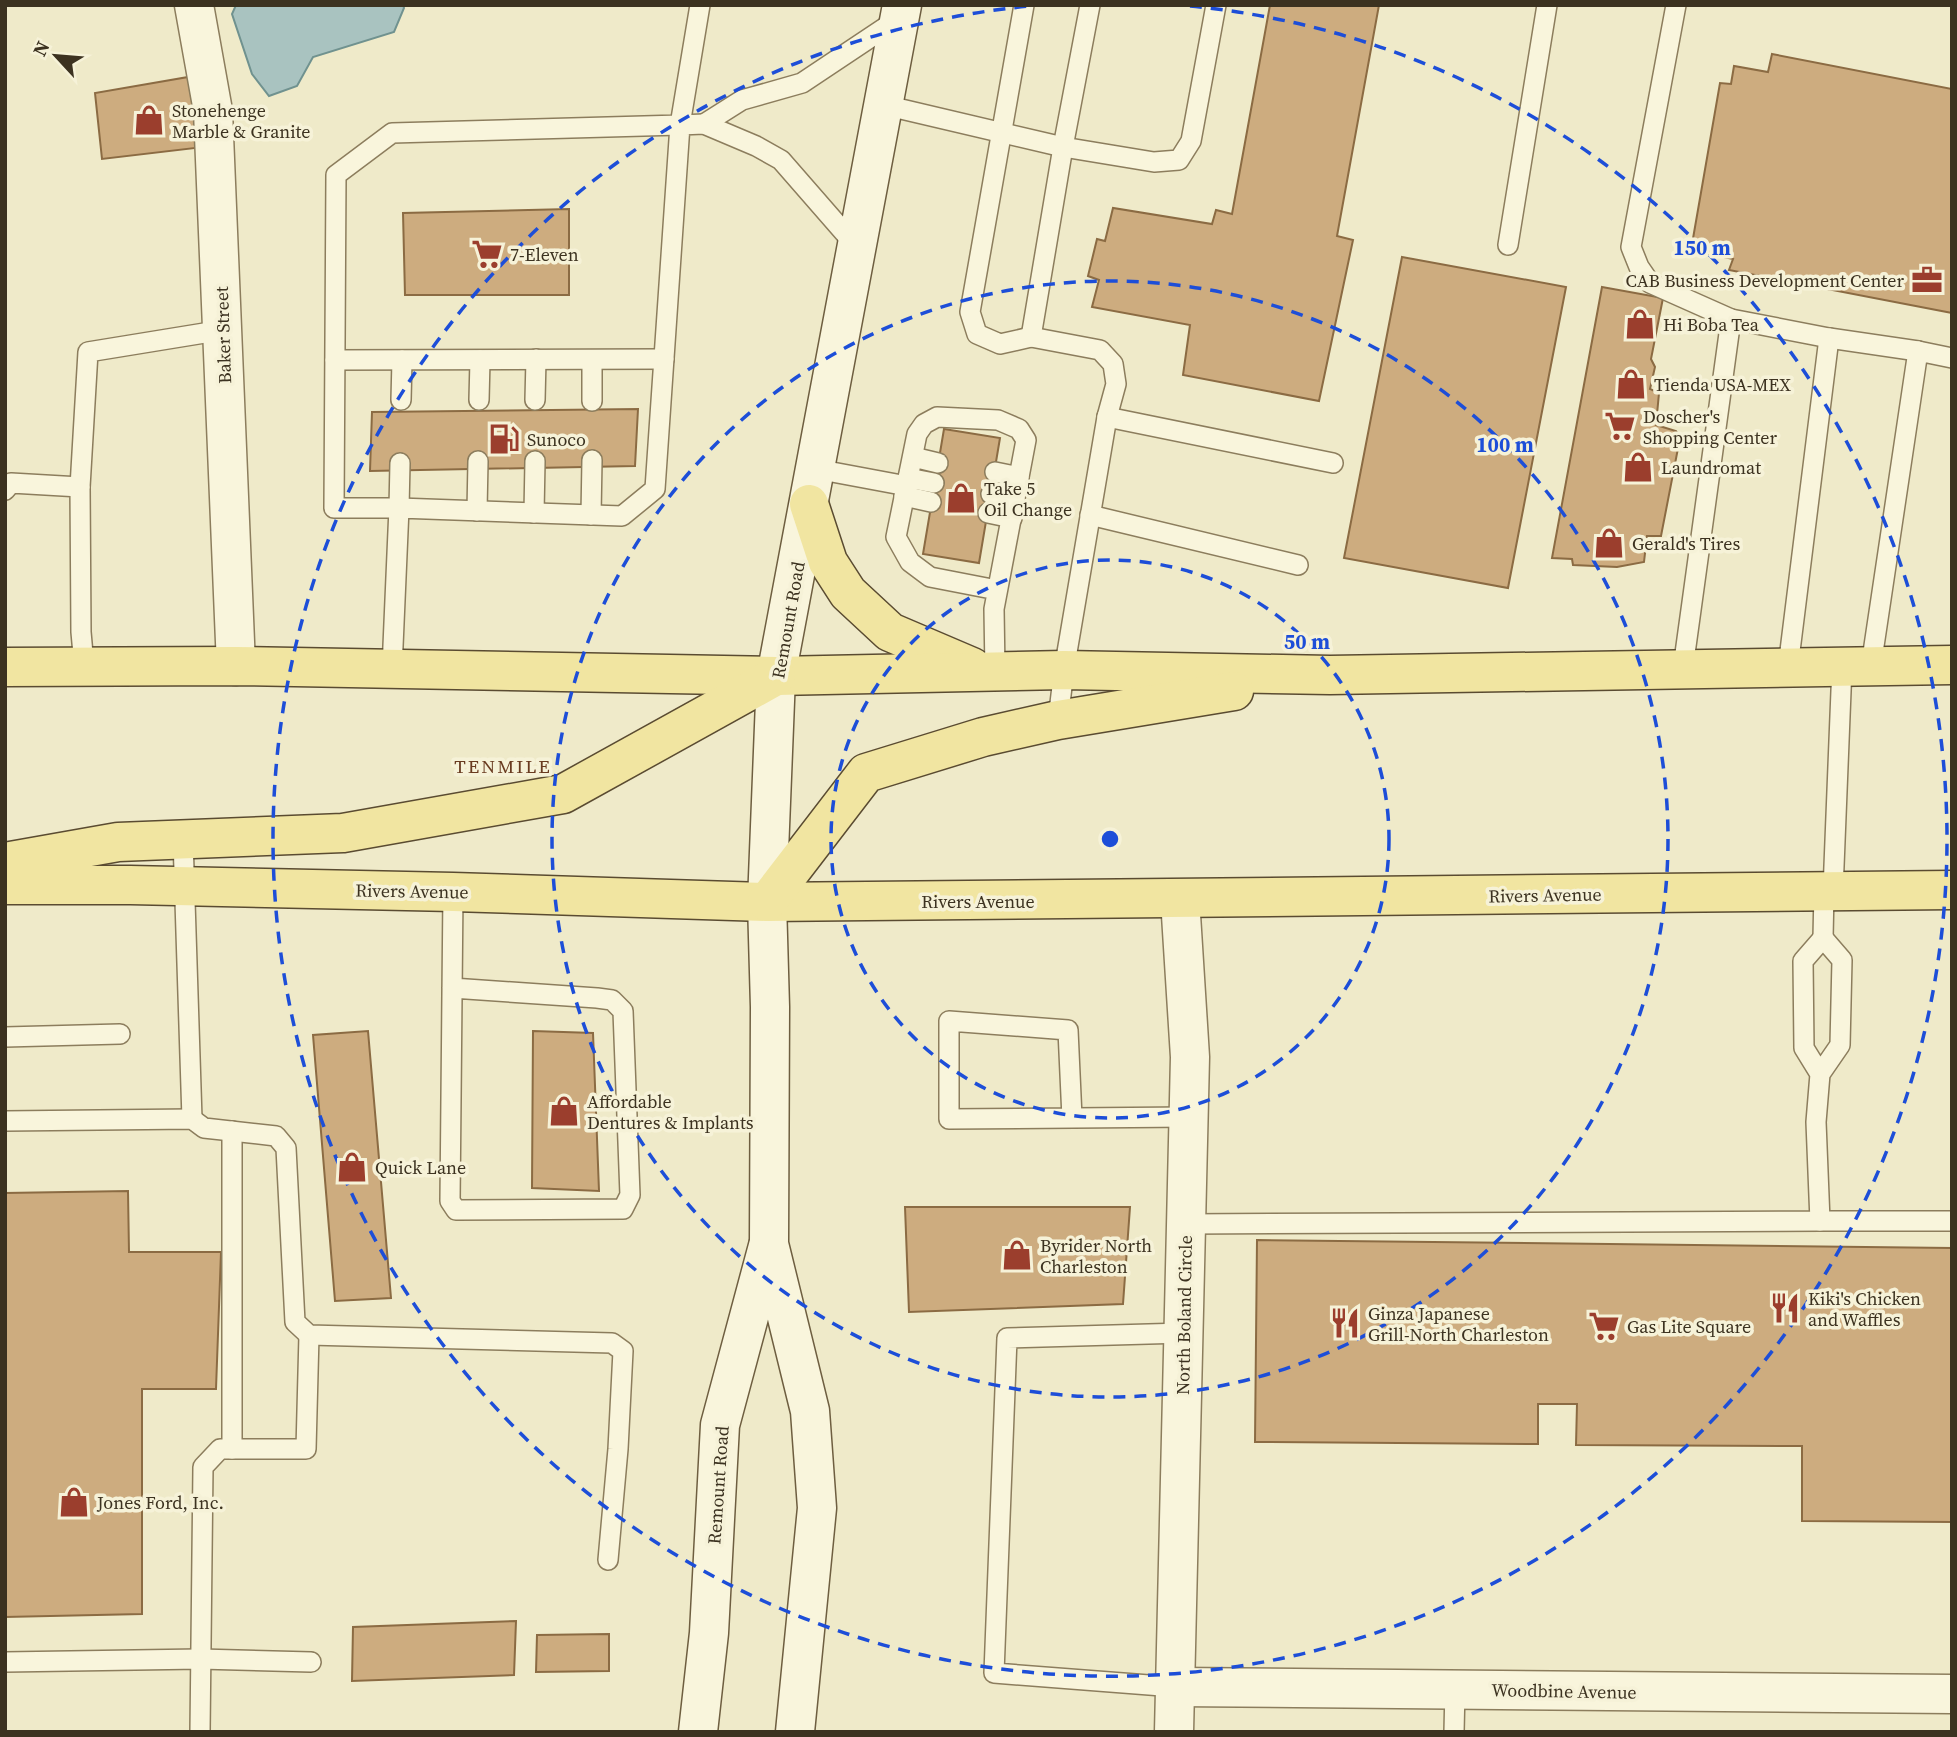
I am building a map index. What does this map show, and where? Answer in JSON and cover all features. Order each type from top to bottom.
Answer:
[{"type":"main road","points":[[813,487],[828,562],[848,593],[890,632],[989,672]]},
{"type":"main road","points":[[5,667],[236,666],[776,676],[1064,670],[1330,675],[1952,665]]},
{"type":"main road","points":[[767,902],[866,773],[983,737],[1058,720],[1330,675]]},
{"type":"main road","points":[[5,862],[118,842],[343,833],[564,794],[776,676]]},
{"type":"main road","name":"Rivers Avenue","points":[[5,885],[453,892],[767,902],[1952,890]]},
{"type":"street","name":"Baker Street","points":[[194,5],[213,111],[236,666]]},
{"type":"street","name":"Remount Road","points":[[795,1732],[817,1508],[810,1411],[769,1244],[771,1007],[767,902],[776,676],[901,11]]},
{"type":"street","name":"North Boland Circle","points":[[1174,1732],[1190,1057],[1180,899]]},
{"type":"street","name":"Remount Road","points":[[698,1732],[709,1633],[720,1426],[769,1244]]},
{"type":"street","name":"Woodbine Avenue","points":[[1175,1686],[1952,1694]]},
{"type":"lane","points":[[700,5],[680,125],[655,489],[622,516],[334,508],[337,175],[392,133],[680,125],[704,124],[781,160],[856,246]]},
{"type":"lane","points":[[1024,5],[970,312],[977,334],[1000,344],[1031,337],[1100,350],[1113,364],[1116,384],[1107,417],[1090,515],[1058,720]]},
{"type":"lane","points":[[1031,337],[1090,5]]},
{"type":"lane","points":[[884,105],[1063,147],[1154,162],[1179,160],[1191,141],[1216,5]]},
{"type":"lane","points":[[1508,245],[1547,5]]},
{"type":"lane","points":[[1676,5],[1631,247],[1639,267],[1650,283],[1731,319],[1952,358]]},
{"type":"lane","points":[[704,124],[742,100],[802,83],[901,11]]},
{"type":"lane","points":[[1683,668],[1731,319]]},
{"type":"lane","points":[[83,665],[80,632],[80,488],[88,352],[223,330]]},
{"type":"lane","points":[[1788,667],[1829,338]]},
{"type":"lane","points":[[1820,1074],[1804,1048],[1803,961],[1823,938],[1857,666],[1918,351]]},
{"type":"lane","points":[[535,400],[536,359]]},
{"type":"lane","points":[[335,360],[664,359]]},
{"type":"lane","points":[[401,400],[402,360]]},
{"type":"lane","points":[[479,400],[480,360]]},
{"type":"lane","points":[[592,360],[592,401]]},
{"type":"lane","points":[[989,672],[997,590],[1026,440],[1019,429],[998,420],[937,417],[924,424],[917,435],[896,537],[910,562],[930,577],[997,590]]},
{"type":"lane","points":[[1107,417],[1333,463]]},
{"type":"lane","points":[[912,457],[938,463]]},
{"type":"lane","points":[[591,515],[592,460]]},
{"type":"lane","points":[[477,511],[478,461]]},
{"type":"lane","points":[[534,513],[535,461]]},
{"type":"lane","points":[[392,669],[400,463]]},
{"type":"lane","points":[[995,472],[1019,477]]},
{"type":"lane","points":[[7,483],[80,488]]},
{"type":"lane","points":[[813,487],[906,486],[933,493]]},
{"type":"lane","points":[[1012,518],[989,503],[1015,498]]},
{"type":"lane","points":[[1090,515],[1298,565]]},
{"type":"lane","points":[[183,839],[192,1119]]},
{"type":"lane","points":[[452,988],[612,1000],[623,1011],[630,1195],[623,1209],[456,1210],[450,1201],[452,988],[453,892]]},
{"type":"lane","points":[[1820,1221],[1816,1122],[1820,1074],[1840,1045],[1842,961],[1823,938]]},
{"type":"lane","points":[[1072,1118],[1068,1030],[949,1021],[949,1119],[1072,1118],[1189,1117]]},
{"type":"lane","points":[[5,1037],[120,1034]]},
{"type":"lane","points":[[5,1121],[192,1119],[204,1128],[276,1136],[286,1148],[295,1322],[309,1335],[612,1343],[623,1351],[608,1560]]},
{"type":"lane","points":[[232,1131],[232,1449]]},
{"type":"lane","points":[[1187,1224],[1952,1221]]},
{"type":"lane","points":[[1175,1686],[994,1672],[1007,1338],[1184,1333]]},
{"type":"lane","points":[[200,1732],[203,1467],[220,1450],[306,1449],[309,1335]]},
{"type":"lane","points":[[5,1662],[200,1659],[311,1662]]},
{"type":"lane","points":[[1454,1732],[1455,1689]]},
{"type":"water","points":[[236,5],[403,5],[404,8],[394,32],[313,57],[297,86],[269,96],[252,74],[232,14]]},
{"type":"building","points":[[1270,5],[1379,5],[1337,236],[1353,240],[1319,401],[1183,375],[1190,325],[1092,307],[1099,280],[1088,276],[1097,239],[1105,241],[1113,208],[1212,224],[1216,210],[1232,214]]},
{"type":"building","points":[[1772,54],[1952,89],[1952,313],[1729,270],[1733,259],[1691,250],[1720,83],[1731,84],[1734,66],[1768,72]]},
{"type":"building","name":"Stonehenge Marble & Granite","points":[[194,76],[204,147],[102,159],[95,93]]},
{"type":"building","name":"7-Eleven","points":[[569,209],[569,295],[405,295],[403,213]]},
{"type":"building","points":[[1402,257],[1566,287],[1508,588],[1344,558]]},
{"type":"building","name":"Doscher's Shopping Center","points":[[1602,287],[1663,298],[1651,359],[1655,367],[1650,389],[1659,393],[1656,425],[1676,431],[1680,438],[1661,536],[1647,536],[1644,562],[1617,567],[1573,565],[1572,559],[1552,558]]},
{"type":"building","name":"Sunoco","points":[[638,409],[635,466],[370,471],[372,412]]},
{"type":"building","name":"Take 5 Oil Change","points":[[944,429],[1000,438],[979,563],[923,554]]},
{"type":"building","name":"Quick Lane","points":[[368,1031],[391,1298],[335,1301],[313,1035]]},
{"type":"building","name":"Affordable Dentures & Implants","points":[[533,1031],[593,1033],[599,1191],[532,1188]]},
{"type":"building","name":"Jones Ford, Inc.","points":[[128,1191],[129,1252],[221,1252],[216,1389],[142,1389],[142,1614],[5,1617],[5,1193]]},
{"type":"building","name":"Byrider North Charleston","points":[[905,1207],[1130,1207],[1123,1304],[909,1312]]},
{"type":"building","name":"Gas Lite Square","points":[[1257,1240],[1952,1248],[1952,1522],[1802,1521],[1802,1446],[1576,1445],[1577,1404],[1538,1404],[1538,1444],[1255,1442]]},
{"type":"building","points":[[516,1621],[514,1675],[352,1681],[353,1627]]},
{"type":"building","points":[[609,1634],[609,1671],[536,1672],[537,1635]]},
{"type":"place","name":"Stonehenge Marble & Granite","points":[[149,120]]},
{"type":"place","name":"7-Eleven","points":[[487,254]]},
{"type":"place","name":"CAB Business Development Center","points":[[1927,280]]},
{"type":"place","name":"Hi Boba Tea","points":[[1640,324]]},
{"type":"place","name":"Tienda USA-MEX","points":[[1631,384]]},
{"type":"place","name":"Doscher's Shopping Center","points":[[1620,426]]},
{"type":"place","name":"Sunoco","points":[[504,439]]},
{"type":"place","name":"Laundromat","points":[[1638,467]]},
{"type":"place","name":"Take 5 Oil Change","points":[[961,498]]},
{"type":"place","name":"Gerald's Tires","points":[[1609,543]]},
{"type":"place","name":"Affordable Dentures & Implants","points":[[564,1111]]},
{"type":"place","name":"Quick Lane","points":[[352,1167]]},
{"type":"place","name":"Byrider North Charleston","points":[[1017,1255]]},
{"type":"place","name":"Kiki's Chicken and Waffles","points":[[1785,1308]]},
{"type":"place","name":"Ginza Japanese Grill-North Charleston","points":[[1345,1323]]},
{"type":"place","name":"Gas Lite Square","points":[[1604,1326]]},
{"type":"place","name":"Jones Ford, Inc.","points":[[74,1502]]},
{"type":"district","name":"TENMILE","points":[[503,766]]}]
